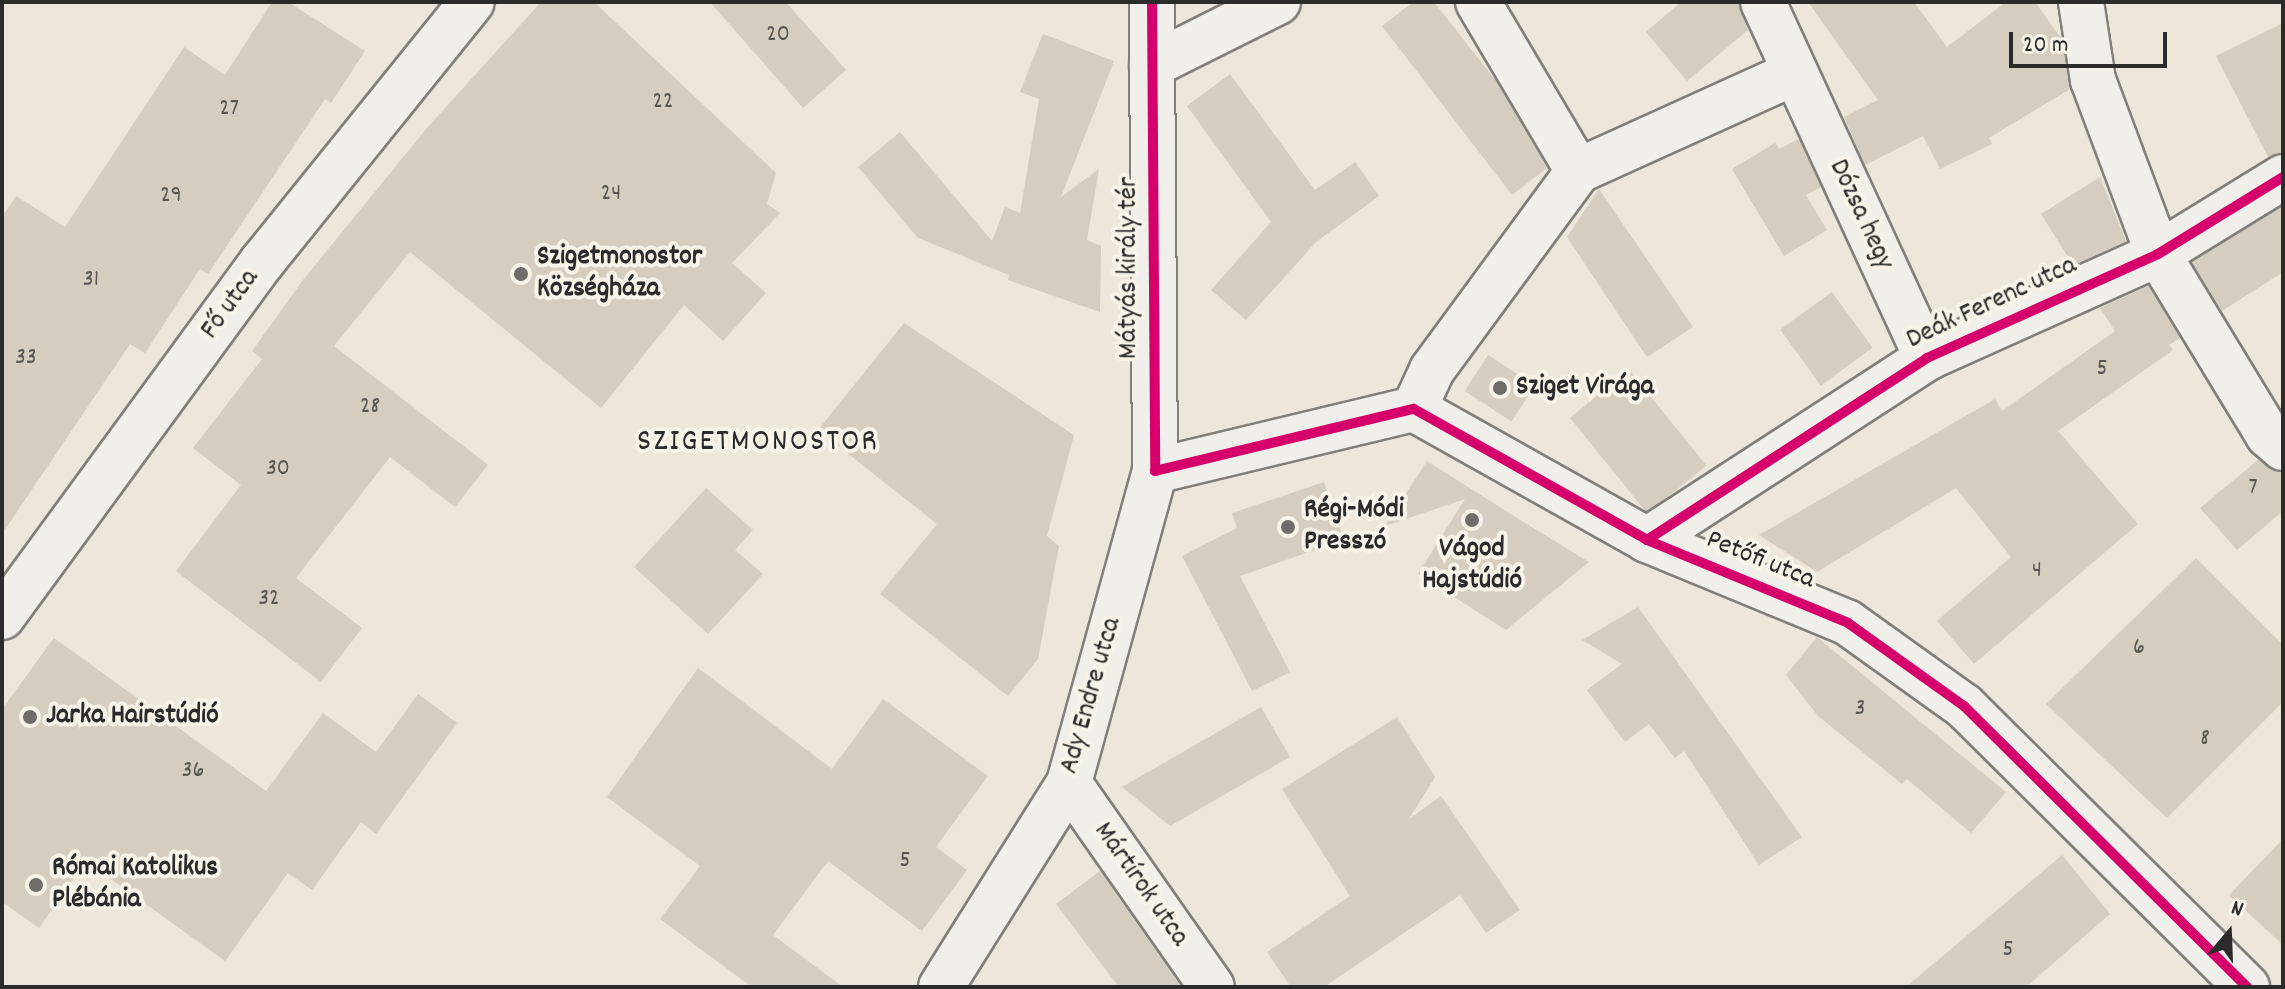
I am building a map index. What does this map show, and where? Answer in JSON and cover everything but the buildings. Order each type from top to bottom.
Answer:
[{"type":"street","name":"Fő utca","points":[[2,617],[262,262],[472,2]]},
{"type":"street","name":"Mátyás király tér","points":[[1152,2],[1155,471]]},
{"type":"street","points":[[1152,65],[1278,2]]},
{"type":"street","points":[[1478,2],[1578,171]]},
{"type":"street","name":"Dózsa hegy","points":[[1763,2],[1927,358]]},
{"type":"street","points":[[2081,2],[2093,80],[2158,254],[2268,435],[2283,448]]},
{"type":"street","points":[[1155,471],[1414,409],[1432,370],[1578,171],[1794,73]]},
{"type":"street","name":"Deák Ferenc utca","points":[[1647,540],[1927,358],[2158,254],[2283,177]]},
{"type":"street","name":"Petőfi utca","points":[[1414,409],[1647,540],[1848,623],[1964,706],[2247,987]]},
{"type":"street","name":"Ady Endre utca","points":[[941,987],[1069,783],[1155,471]]},
{"type":"street","name":"Mártírok utca","points":[[1069,783],[1212,987]]},
{"type":"cycle path","points":[[1152,2],[1155,471],[1414,409],[1647,540],[1848,623],[1964,706],[2247,987]]},
{"type":"cycle path","points":[[1647,540],[1927,358],[2158,254],[2283,177]]},
{"type":"place","name":"Szigetmonostor Községháza","points":[[521,274]]},
{"type":"place","name":"Sziget Virága","points":[[1500,388]]},
{"type":"place","name":"Vágod Hajstúdió","points":[[1472,520]]},
{"type":"place","name":"Régi-Módi Presszó","points":[[1288,527]]},
{"type":"place","name":"Jarka Hairstúdió","points":[[30,717]]},
{"type":"place","name":"Római Katolikus Plébánia","points":[[36,885]]},
{"type":"district","name":"SZIGETMONOSTOR","points":[[758,443]]}]
